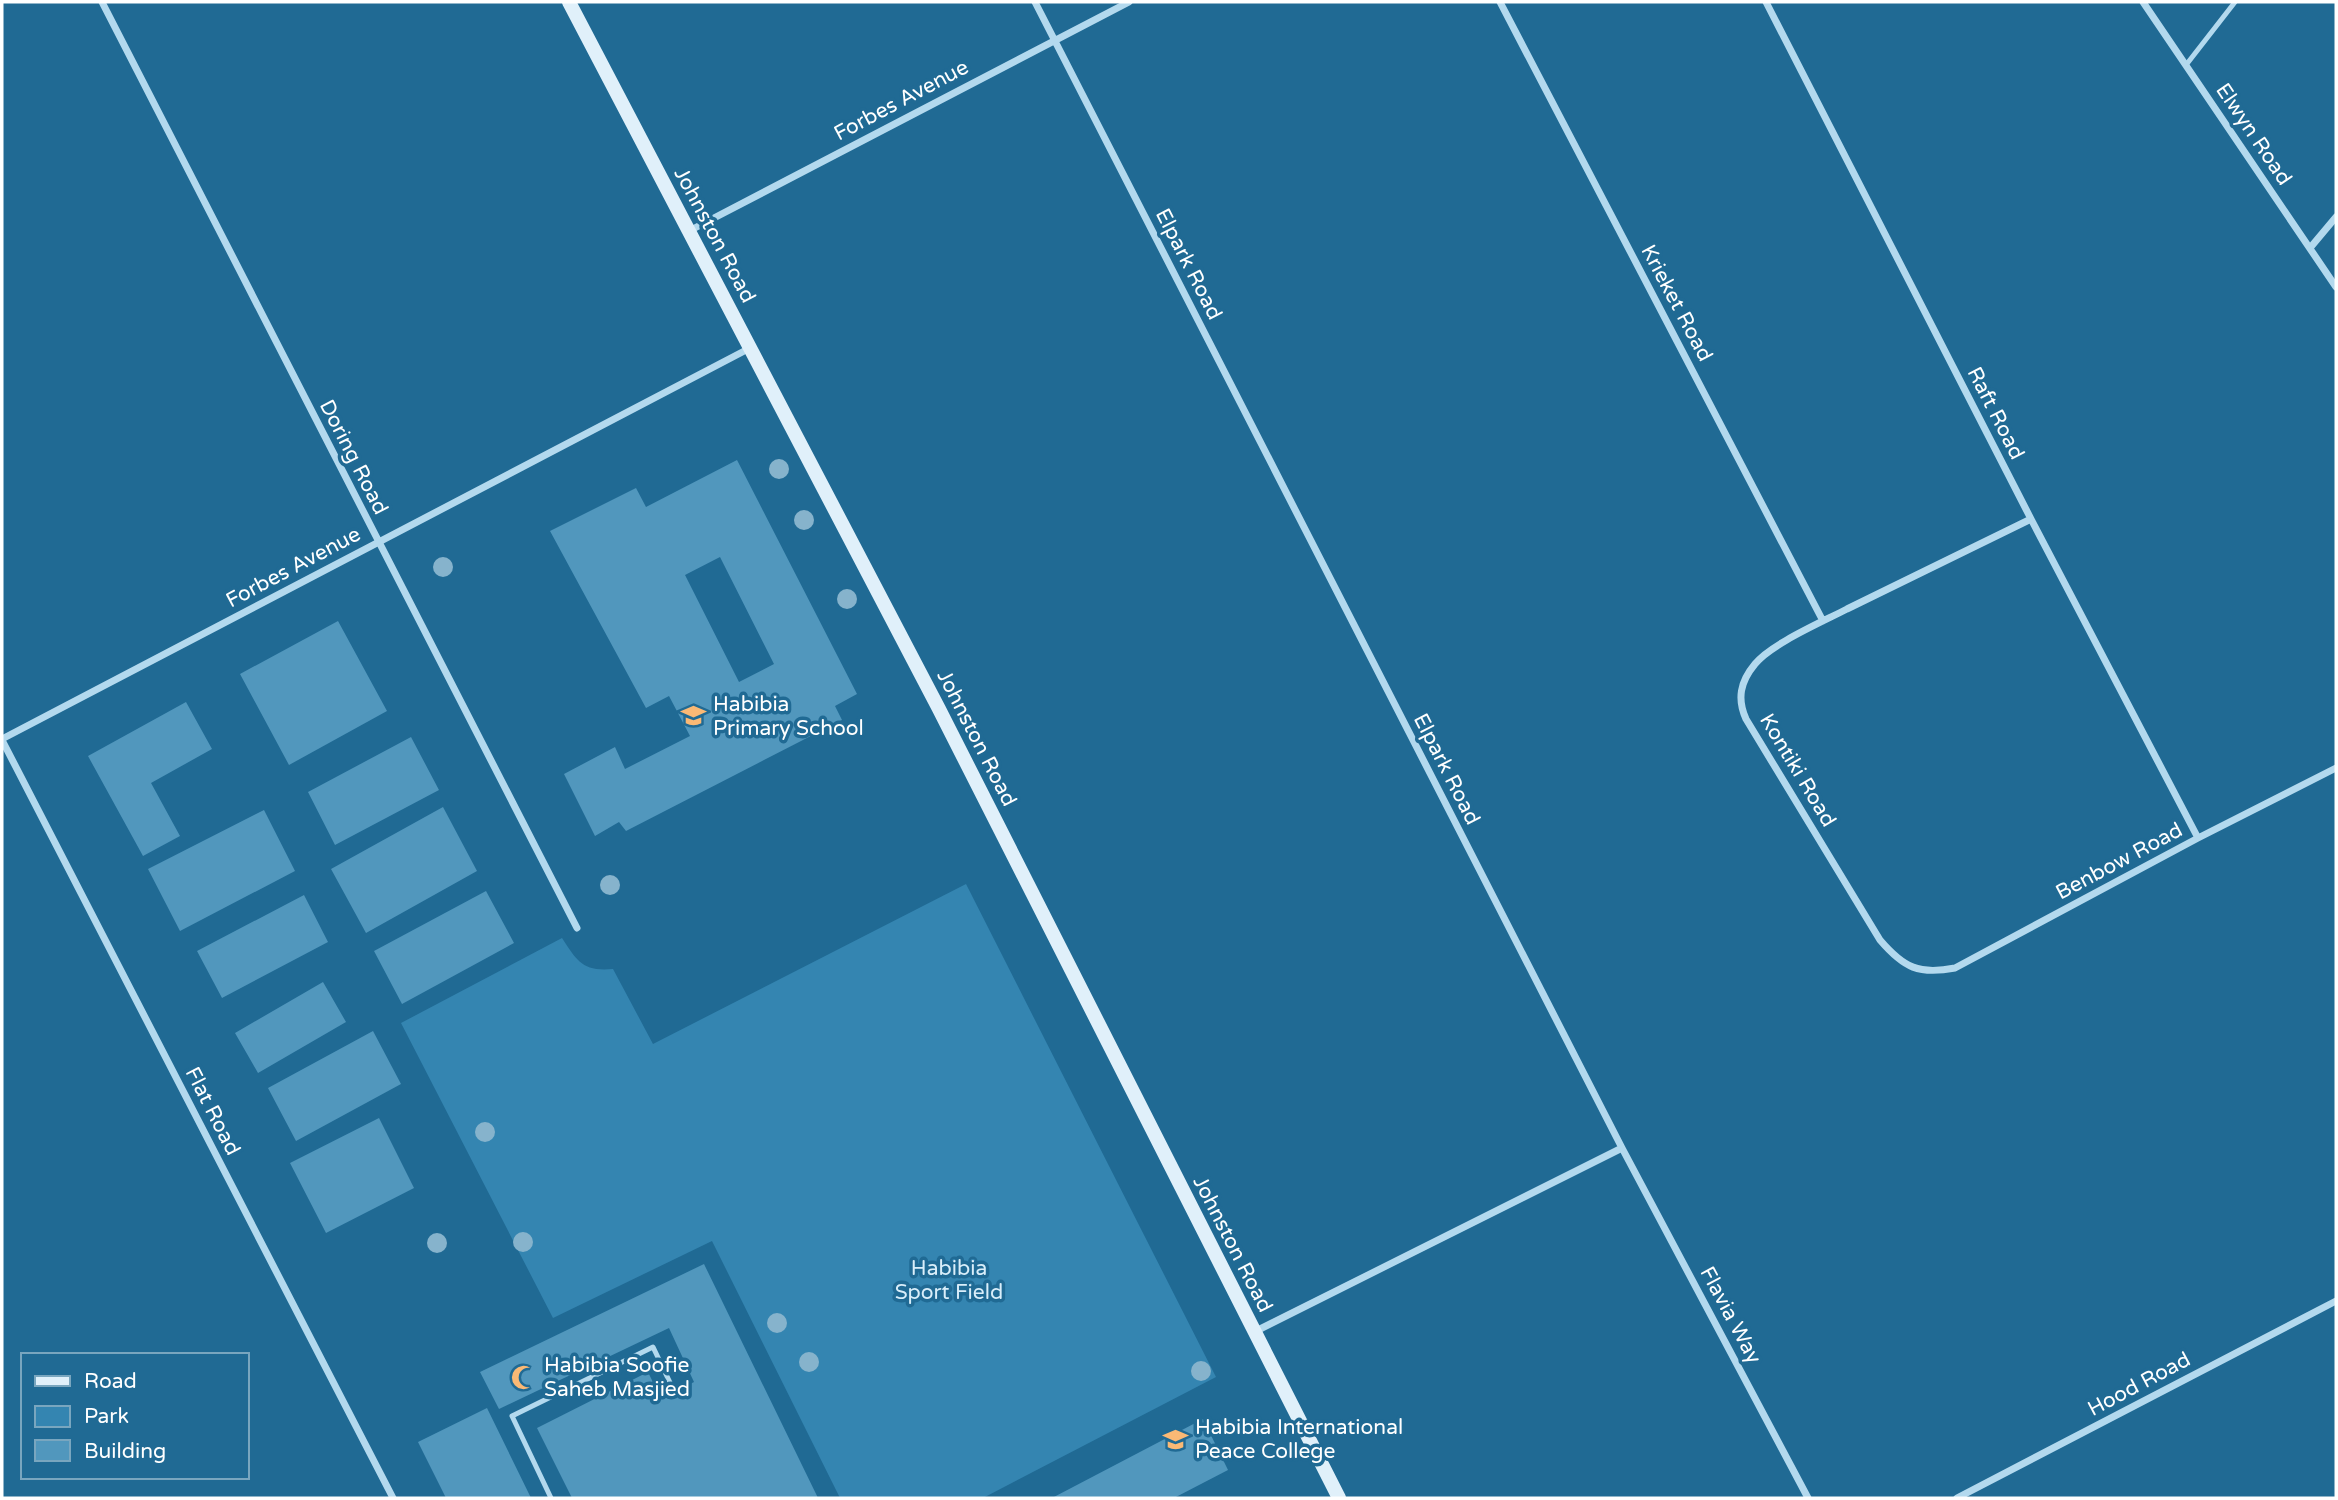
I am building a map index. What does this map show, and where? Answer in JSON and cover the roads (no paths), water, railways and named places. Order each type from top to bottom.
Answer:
[{"type":"street","name":"Doring Road","points":[[102,2],[578,928]]},
{"type":"street","name":"Johnston Road","points":[[569,2],[940,709],[1339,1498]]},
{"type":"street","name":"Elpark Road","points":[[1035,2],[1622,1148]]},
{"type":"street","name":"Forbes Avenue","points":[[690,231],[1129,2]]},
{"type":"street","name":"Krieket Road","points":[[1500,2],[1823,621]]},
{"type":"street","name":"Raft Road","points":[[1766,2],[2031,519],[2199,838]]},
{"type":"street","name":"Elwyn Road","points":[[2143,2],[2336,287]]},
{"type":"street","points":[[2309,248],[2336,217]]},
{"type":"street","name":"Forbes Avenue","points":[[2,739],[750,348]]},
{"type":"street","name":"Kontiki Road","points":[[1915,969],[1893,956],[1880,940],[1746,719],[1740,705],[1741,691],[1755,664],[1773,649],[1823,621],[2031,519]]},
{"type":"street","name":"Flat Road","points":[[2,739],[393,1498]]},
{"type":"street","name":"Benbow Road","points":[[1915,969],[1937,971],[1955,968],[2336,768]]},
{"type":"street","points":[[1254,1332],[1622,1148]]},
{"type":"street","name":"Flavia Way","points":[[1622,1148],[1808,1498]]},
{"type":"street","name":"Hood Road","points":[[1957,1498],[2336,1301]]},
{"type":"lane","points":[[2186,65],[2235,2]]},
{"type":"lane","points":[[551,1498],[512,1416],[653,1347],[674,1391]]},
{"type":"place","name":"Habibia Primary School","points":[[693,716]]},
{"type":"place","name":"Habibia Soofie Saheb Masjied","points":[[524,1377]]},
{"type":"place","name":"Habibia International Peace College","points":[[1175,1439]]},
{"type":"park label","name":"Habibia Sport Field","points":[[949,1280]]}]
